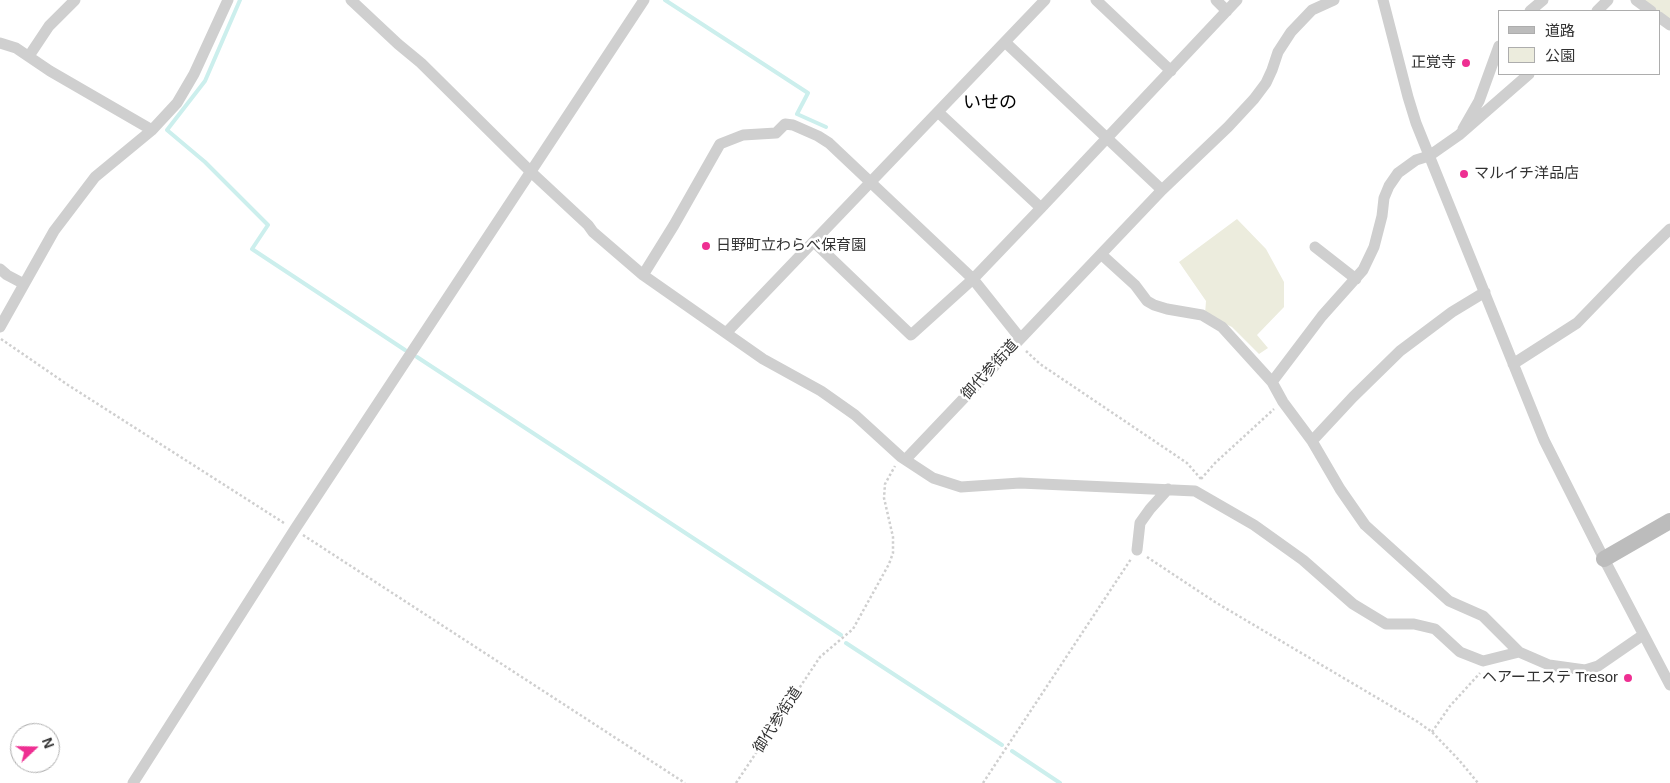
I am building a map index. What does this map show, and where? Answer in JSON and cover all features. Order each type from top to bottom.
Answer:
[{"type":"street","points":[[29,56],[49,26],[74,0]]},
{"type":"street","points":[[0,327],[54,231],[95,176],[152,130],[177,103],[194,74],[228,0]]},
{"type":"street","points":[[351,0],[421,63],[531,172],[588,224],[593,232],[643,275],[763,359],[821,391],[856,415],[904,458],[933,478],[961,487],[1020,483],[1195,491],[1254,525],[1303,560],[1353,604],[1386,624],[1414,624],[1435,629],[1460,652],[1483,661],[1518,652]]},
{"type":"street","points":[[133,783],[295,529],[644,0]]},
{"type":"street","points":[[726,334],[1045,0]]},
{"type":"street","points":[[1096,0],[1171,71]]},
{"type":"street","points":[[1216,0],[1227,10]]},
{"type":"street","points":[[814,242],[911,335],[973,279],[1237,0]]},
{"type":"street","name":"御代参街道","points":[[904,458],[1102,255],[1162,190],[1228,127],[1254,99],[1266,83],[1278,52],[1309,5],[1334,0]]},
{"type":"street","points":[[1383,0],[1408,97],[1429,156],[1544,440],[1604,560],[1670,684]]},
{"type":"street","points":[[1531,10],[1543,0]]},
{"type":"street","points":[[1598,10],[1608,0]]},
{"type":"street","points":[[1636,0],[1650,10]]},
{"type":"street","points":[[1005,42],[1162,190]]},
{"type":"street","points":[[0,43],[16,48],[50,71],[152,130]]},
{"type":"street","points":[[1459,136],[1479,101],[1498,49]]},
{"type":"street","points":[[1272,382],[1322,316],[1363,270],[1374,247],[1382,216],[1384,198],[1389,186],[1398,173],[1416,160],[1429,156],[1459,136],[1528,75]]},
{"type":"street","points":[[938,112],[1042,208]]},
{"type":"street","points":[[643,275],[720,144],[743,135],[776,133],[785,124],[793,125],[829,143],[973,279],[1020,338]]},
{"type":"street","points":[[1513,364],[1577,323],[1670,229]]},
{"type":"street","points":[[1315,247],[1356,279]]},
{"type":"street","points":[[1102,255],[1135,286],[1147,301],[1168,309],[1202,315],[1222,327],[1272,382],[1283,402],[1312,441],[1340,489],[1365,525],[1449,601],[1483,616],[1518,652],[1549,665],[1585,670],[1598,666],[1643,635]]},
{"type":"street","points":[[0,269],[24,284]]},
{"type":"street","points":[[1312,441],[1400,352],[1452,312],[1484,292]]},
{"type":"street","points":[[1137,550],[1140,523],[1168,489]]},
{"type":"street","points":[[1604,560],[1670,521]]},
{"type":"path","points":[[1020,338],[1023,348],[1040,364],[1187,463],[1201,479]]},
{"type":"path","points":[[0,339],[68,385],[295,529],[685,783]]},
{"type":"path","points":[[1195,491],[1201,479],[1221,457],[1283,402]]},
{"type":"path","name":"御代参街道","points":[[736,783],[820,657],[853,629],[889,564],[893,537],[884,498],[885,484],[904,458]]},
{"type":"path","points":[[983,783],[1137,550],[1215,602],[1418,722],[1432,732],[1478,783]]},
{"type":"path","points":[[1432,732],[1450,706],[1490,659]]},
{"type":"green space","points":[[1642,0],[1670,0],[1670,26],[1660,16],[1660,10],[1653,10]]},
{"type":"green space","points":[[1237,219],[1266,249],[1284,282],[1284,307],[1257,335],[1268,348],[1259,354],[1232,327],[1205,314],[1206,301],[1179,262]]},
{"type":"waterway","points":[[240,0],[205,81],[167,130],[205,162],[268,225],[252,249],[405,350]]},
{"type":"waterway","points":[[665,0],[808,93],[797,114],[826,127]]},
{"type":"waterway","points":[[417,357],[841,635]]},
{"type":"waterway","points":[[846,643],[1002,745]]},
{"type":"waterway","points":[[1012,751],[1060,783]]},
{"type":"place","name":"正覚寺","points":[[1466,63]]},
{"type":"place","name":"マルイチ洋品店","points":[[1464,174]]},
{"type":"place","name":"日野町立わらべ保育園","points":[[706,246]]},
{"type":"place","name":"ヘアーエステ Tresor","points":[[1628,678]]},
{"type":"district","name":"いせの","points":[[990,103]]}]
